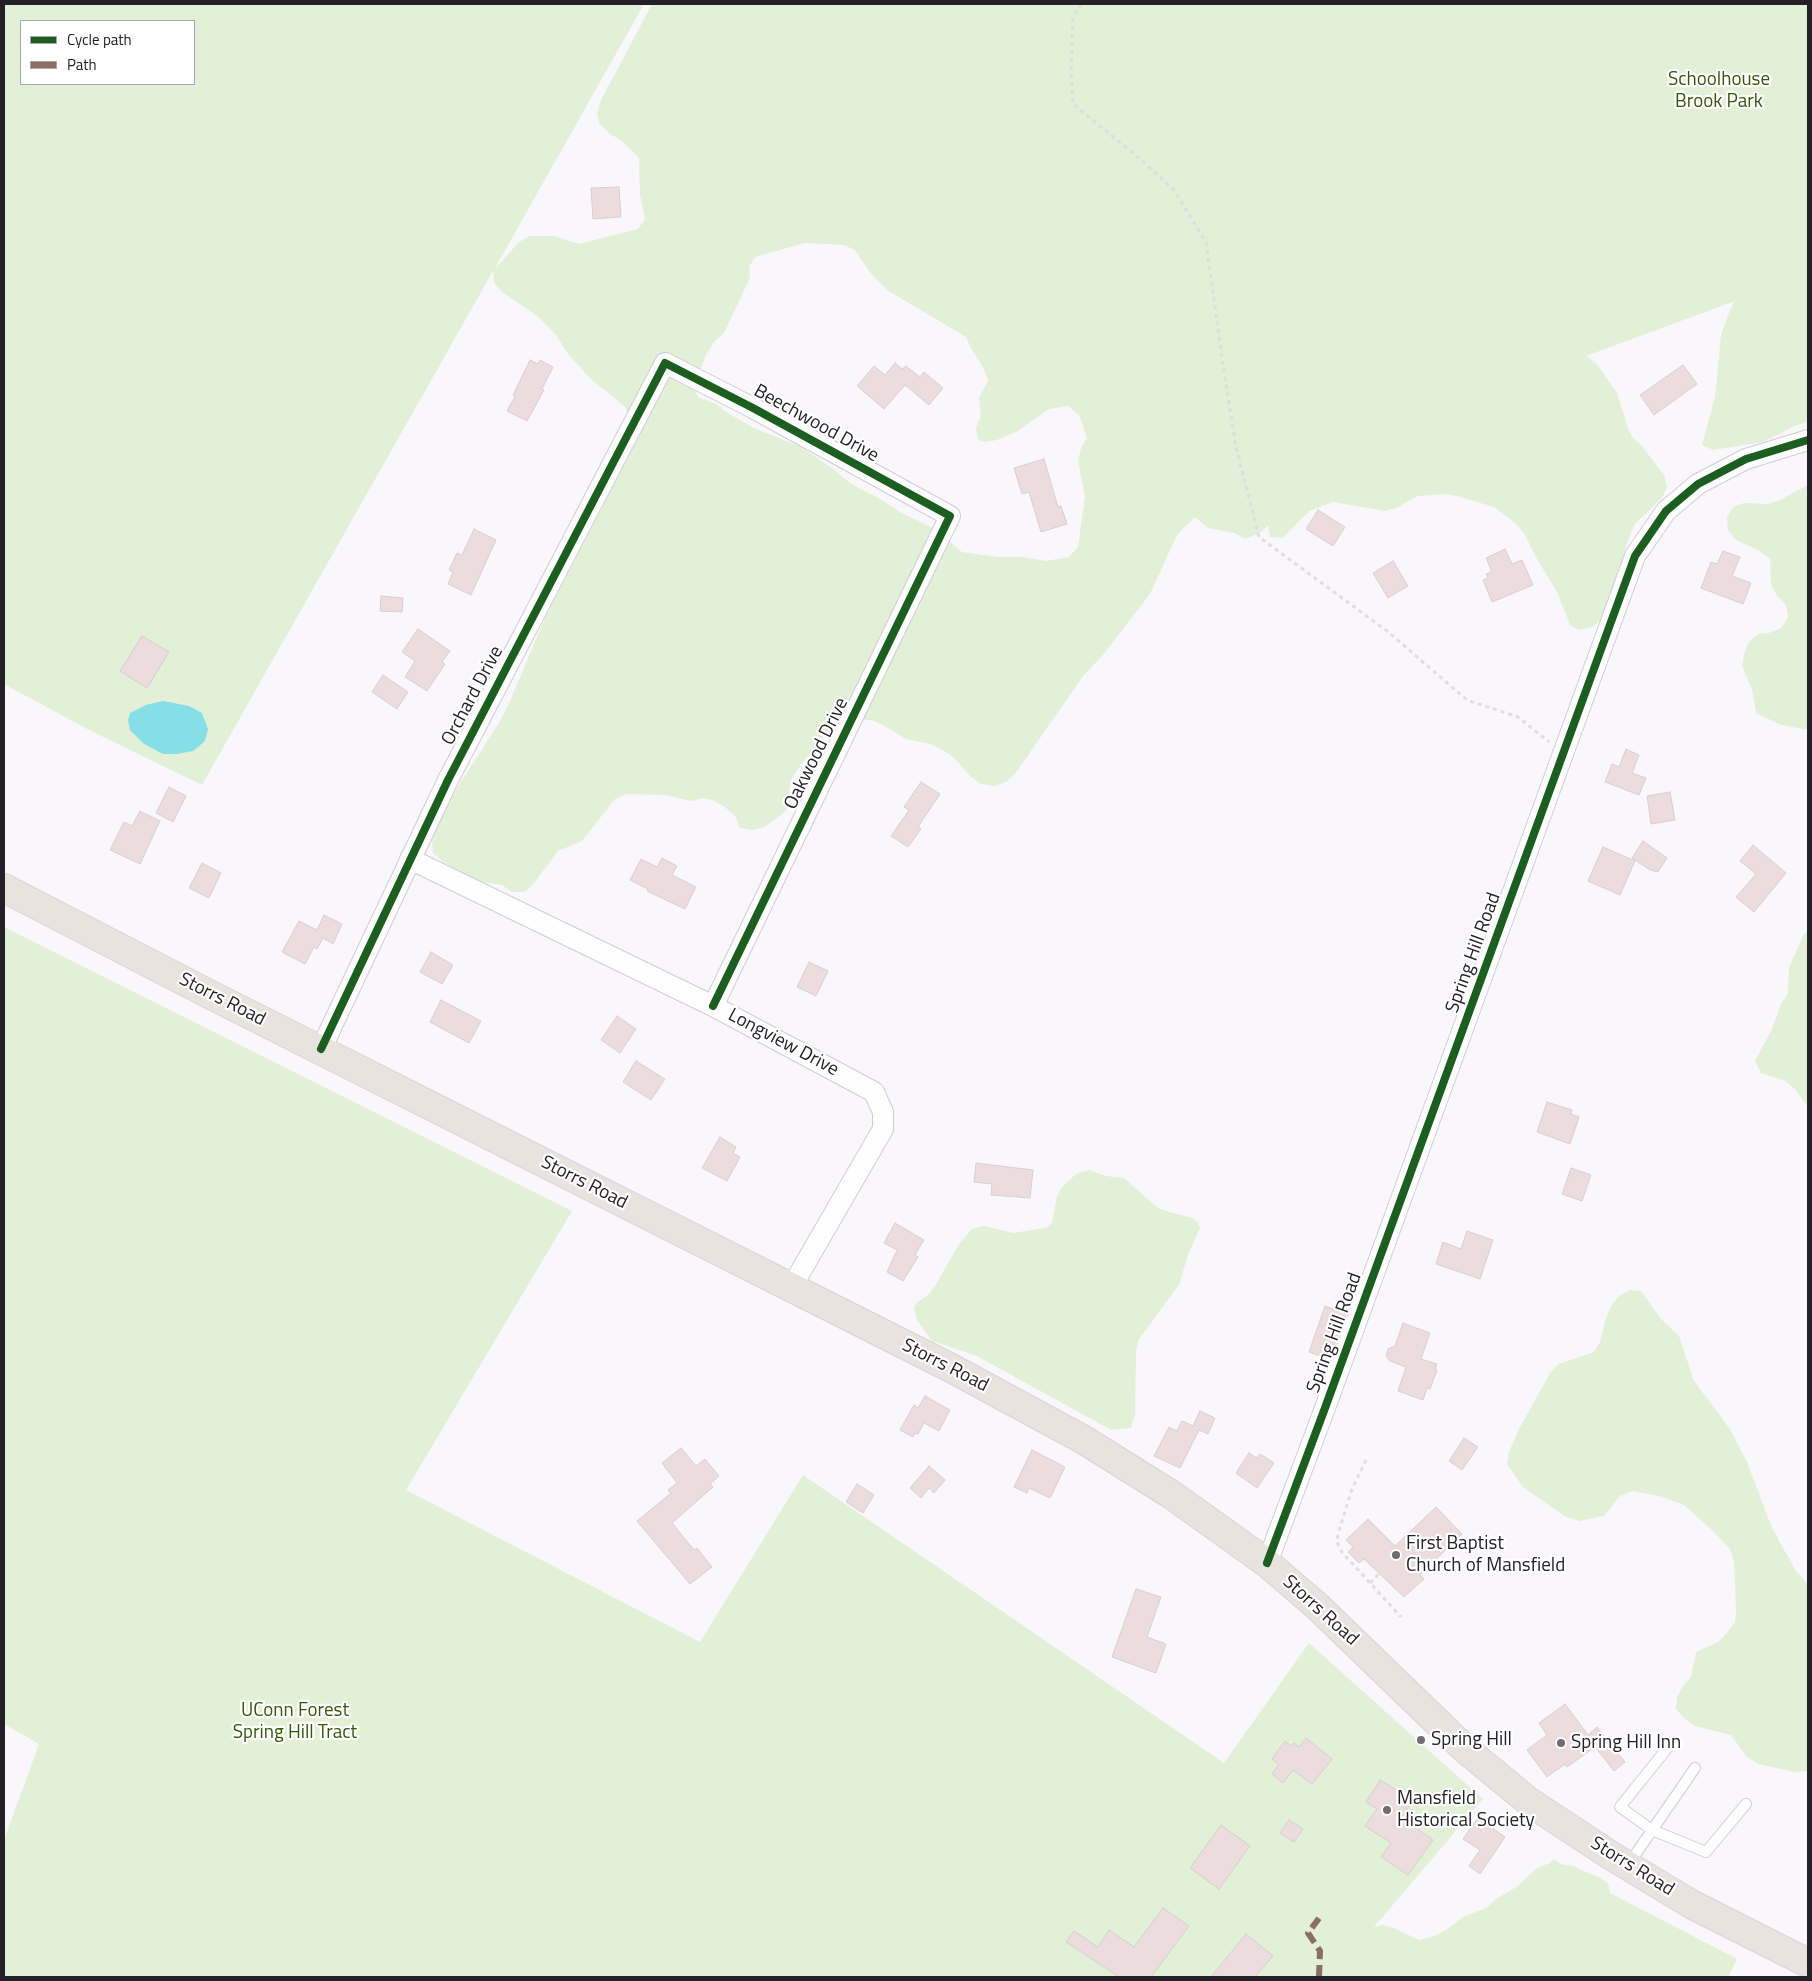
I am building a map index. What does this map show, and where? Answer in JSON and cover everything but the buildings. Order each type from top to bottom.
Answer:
[{"type":"main road","name":"Storrs Road","points":[[4,888],[953,1369],[1084,1440],[1172,1495],[1267,1563],[1318,1606],[1464,1748],[1528,1801],[1691,1904],[1808,1963]]},
{"type":"street","name":"Beechwood Drive","points":[[665,363],[753,408],[950,516]]},
{"type":"street","name":"Orchard Drive","points":[[321,1049],[448,780],[665,363]]},
{"type":"street","name":"Spring Hill Road","points":[[1267,1563],[1635,556],[1666,511],[1698,484],[1746,459],[1808,440]]},
{"type":"street","name":"Oakwood Drive","points":[[713,1006],[950,516]]},
{"type":"street","name":"Longview Drive","points":[[410,859],[713,1006],[874,1092],[883,1112],[883,1129],[791,1288]]},
{"type":"lane","points":[[1669,1746],[1620,1807],[1652,1830],[1706,1852],[1746,1804]]},
{"type":"lane","points":[[1627,1865],[1695,1768]]},
{"type":"path","points":[[1081,4],[1073,18],[1071,70],[1073,104],[1140,159],[1174,190],[1206,242],[1236,447],[1259,537],[1387,631],[1467,700],[1518,717],[1564,753]]},
{"type":"path","points":[[1366,1460],[1352,1489],[1337,1541],[1340,1550],[1401,1617]]},
{"type":"path","points":[[1370,1582],[1378,1574]]},
{"type":"green space","name":"Schoolhouse Brook Park","points":[[4,4],[644,4],[494,270],[519,242],[530,236],[554,236],[579,244],[638,229],[645,219],[640,195],[639,158],[621,140],[610,134],[599,123],[597,112],[601,100],[652,4],[1808,4],[1808,422],[1797,425],[1763,442],[1713,450],[1702,445],[1715,397],[1721,335],[1735,301],[1586,356],[1596,363],[1617,393],[1633,438],[1642,446],[1664,475],[1667,487],[1662,498],[1634,525],[1625,549],[1618,586],[1601,620],[1592,627],[1579,630],[1570,625],[1557,592],[1524,533],[1515,523],[1494,507],[1457,496],[1443,494],[1418,496],[1396,508],[1384,511],[1333,502],[1309,511],[1283,538],[1270,537],[1268,525],[1263,531],[1246,539],[1234,533],[1208,528],[1195,517],[1177,535],[1150,594],[1102,656],[1084,675],[1015,774],[1006,782],[994,786],[981,784],[943,750],[931,744],[906,739],[872,720],[859,720],[846,723],[824,736],[815,746],[792,777],[789,790],[791,801],[785,812],[764,827],[752,830],[740,828],[735,816],[726,808],[715,801],[703,798],[691,801],[665,795],[627,794],[615,799],[582,841],[558,851],[525,892],[512,892],[502,885],[477,881],[442,861],[433,853],[432,840],[434,828],[439,816],[499,723],[544,620],[643,429],[630,416],[624,406],[591,379],[569,355],[555,334],[536,315],[502,292],[494,283],[493,271],[202,785],[89,730],[4,684]],"holes":[[[805,243],[844,245],[855,250],[869,271],[887,290],[966,337],[984,369],[988,381],[979,398],[981,416],[976,428],[978,440],[985,442],[997,440],[1016,432],[1049,409],[1068,406],[1079,415],[1087,438],[1081,448],[1078,461],[1085,497],[1078,547],[1069,557],[1046,561],[962,552],[933,528],[900,512],[877,497],[851,484],[832,468],[801,447],[754,428],[726,412],[717,404],[699,398],[693,387],[707,353],[714,342],[724,333],[750,278],[749,267],[755,257]]]},
{"type":"green space","points":[[1808,485],[1808,730],[1781,725],[1756,713],[1752,689],[1742,666],[1744,654],[1749,642],[1758,634],[1769,633],[1781,628],[1788,617],[1786,605],[1777,596],[1771,584],[1770,559],[1760,551],[1736,540],[1728,530],[1727,518],[1733,507],[1744,503],[1768,504],[1780,500]]},
{"type":"green space","name":"UConn Forest Spring Hill Tract","points":[[4,927],[572,1211],[406,1490],[700,1642],[803,1475],[1224,1763],[1309,1643],[1483,1799],[1374,1927],[1382,1925],[1394,1928],[1419,1940],[1431,1937],[1443,1932],[1463,1917],[1486,1908],[1496,1899],[1518,1886],[1537,1868],[1550,1863],[1554,1859],[1561,1864],[1574,1866],[1597,1876],[1608,1883],[1610,1893],[1737,1959],[1728,1977],[4,1977],[4,1840],[39,1744],[4,1724]]},
{"type":"green space","points":[[1808,931],[1808,1107],[1795,1089],[1785,1081],[1761,1073],[1755,1061],[1788,993],[1789,967],[1804,934]]},
{"type":"green space","points":[[1089,1170],[1106,1176],[1124,1178],[1158,1208],[1193,1218],[1198,1222],[1200,1228],[1188,1255],[1179,1285],[1139,1339],[1136,1351],[1135,1414],[1131,1428],[1111,1430],[977,1356],[932,1341],[917,1320],[914,1308],[917,1302],[927,1296],[935,1286],[959,1244],[972,1229],[984,1226],[1013,1233],[1044,1228],[1050,1225],[1061,1188],[1076,1174]]},
{"type":"green space","points":[[1630,1290],[1641,1291],[1661,1319],[1679,1336],[1694,1381],[1730,1429],[1747,1462],[1772,1528],[1796,1571],[1808,1584],[1808,1771],[1795,1772],[1758,1764],[1747,1757],[1731,1735],[1695,1726],[1676,1709],[1677,1697],[1691,1677],[1696,1652],[1718,1642],[1735,1622],[1734,1561],[1730,1549],[1713,1531],[1684,1505],[1660,1496],[1632,1491],[1620,1496],[1604,1516],[1580,1521],[1566,1517],[1523,1487],[1507,1464],[1509,1452],[1519,1429],[1550,1373],[1559,1364],[1594,1352],[1600,1342],[1611,1306],[1619,1296]]},
{"type":"water","points":[[163,701],[189,706],[202,713],[208,729],[205,741],[193,751],[163,754],[144,744],[130,730],[128,720],[130,713],[146,705]]},
{"type":"marked path","points":[[1319,1977],[1320,1951],[1308,1933],[1320,1917]]},
{"type":"cycle path","points":[[321,1049],[448,780],[665,363],[753,408],[950,516],[713,1006]]},
{"type":"cycle path","points":[[1267,1563],[1635,556],[1666,511],[1698,484],[1746,459],[1808,440]]},
{"type":"place","name":"First Baptist Church of Mansfield","points":[[1396,1555]]},
{"type":"place","name":"Spring Hill","points":[[1421,1740]]},
{"type":"place","name":"Spring Hill Inn","points":[[1561,1743]]},
{"type":"place","name":"Mansfield Historical Society","points":[[1387,1810]]}]
